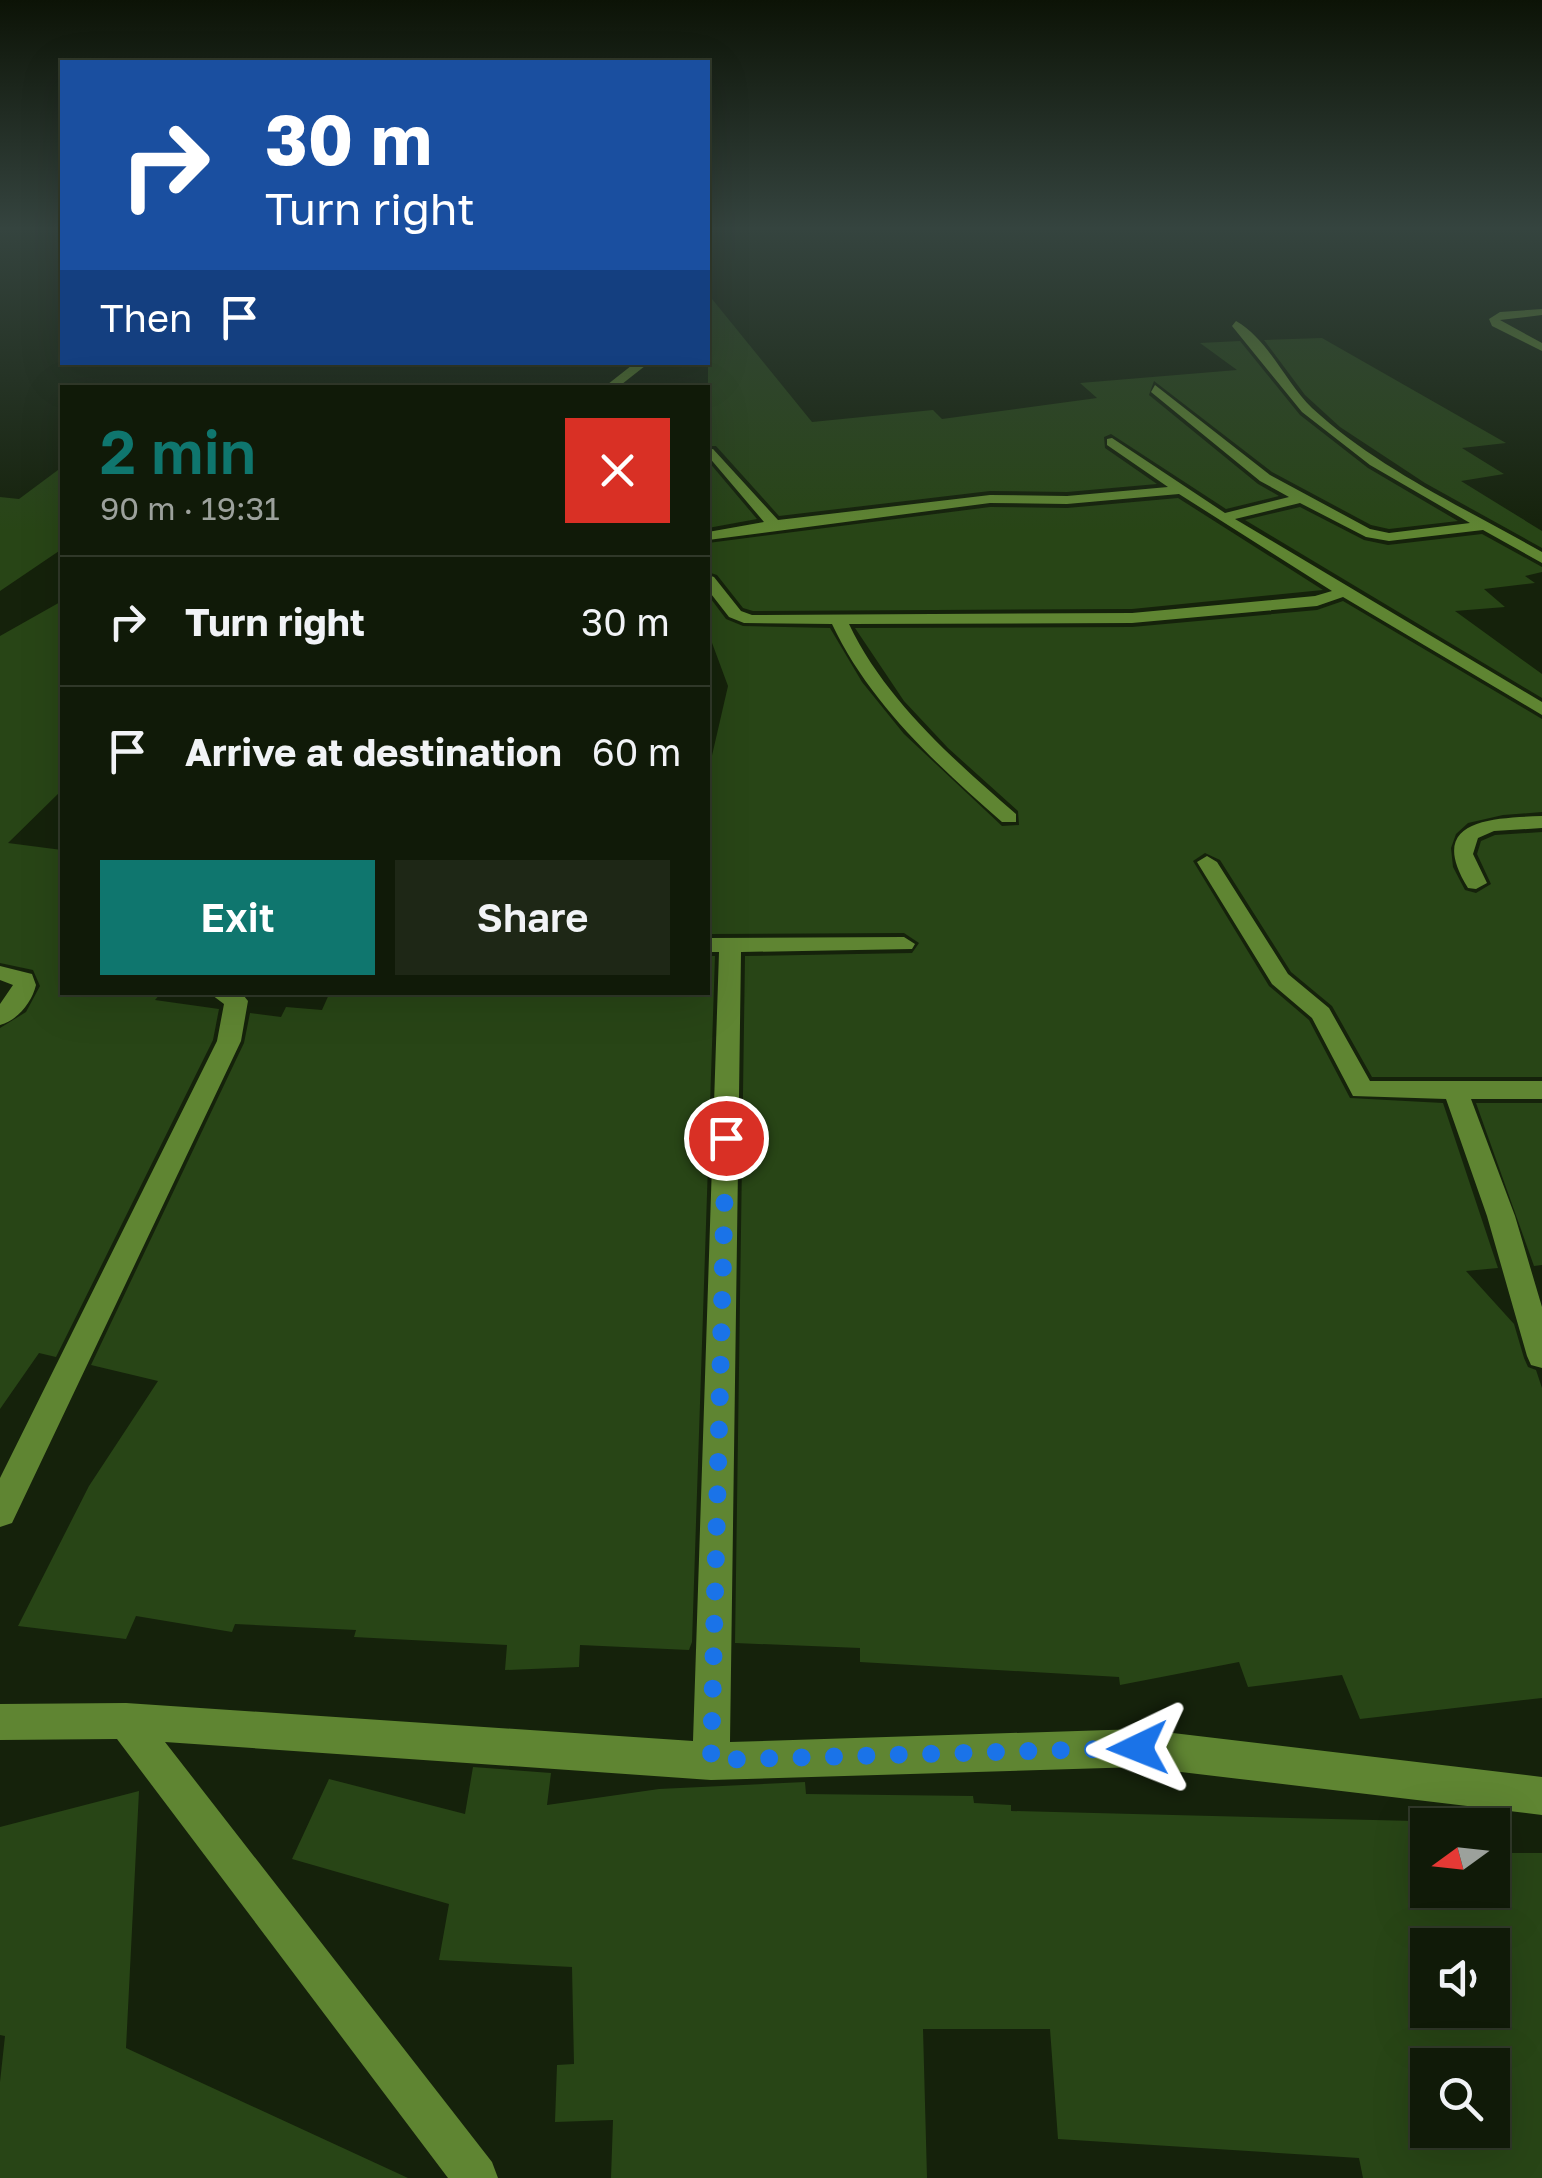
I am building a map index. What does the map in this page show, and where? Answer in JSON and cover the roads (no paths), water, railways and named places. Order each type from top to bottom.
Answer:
[{"type":"street","points":[[1240,329],[1272,362],[1306,409],[1375,462],[1542,558]]},
{"type":"street","points":[[1505,329],[1542,348]]},
{"type":"street","points":[[614,385],[640,365]]},
{"type":"street","points":[[1155,388],[1265,478],[1366,534],[1389,537],[1481,526]]},
{"type":"street","points":[[1112,442],[1223,518],[1542,710]]},
{"type":"street","points":[[712,453],[774,525]]},
{"type":"street","points":[[710,536],[990,500],[1067,500],[1182,490]]},
{"type":"street","points":[[1223,518],[1305,497]]},
{"type":"street","points":[[710,583],[735,614],[750,620],[1132,618],[1318,600],[1343,592]]},
{"type":"street","points":[[839,621],[855,655],[941,759],[1009,818]]},
{"type":"street","points":[[1476,883],[1463,854],[1466,838],[1479,828],[1542,822]]},
{"type":"street","points":[[1207,862],[1280,978],[1321,1014],[1362,1090],[1542,1090]]},
{"type":"street","points":[[711,1760],[719,945],[904,944]]},
{"type":"street","points":[[0,974],[24,979],[26,983],[24,995],[0,1017]]},
{"type":"street","points":[[0,1512],[229,1041],[236,1001],[225,995]]},
{"type":"street","points":[[1455,1089],[1501,1216],[1542,1356]]},
{"type":"street","points":[[126,1721],[476,2178]]},
{"type":"street","points":[[0,1722],[126,1721],[711,1760],[1138,1748],[1542,1796]]}]
